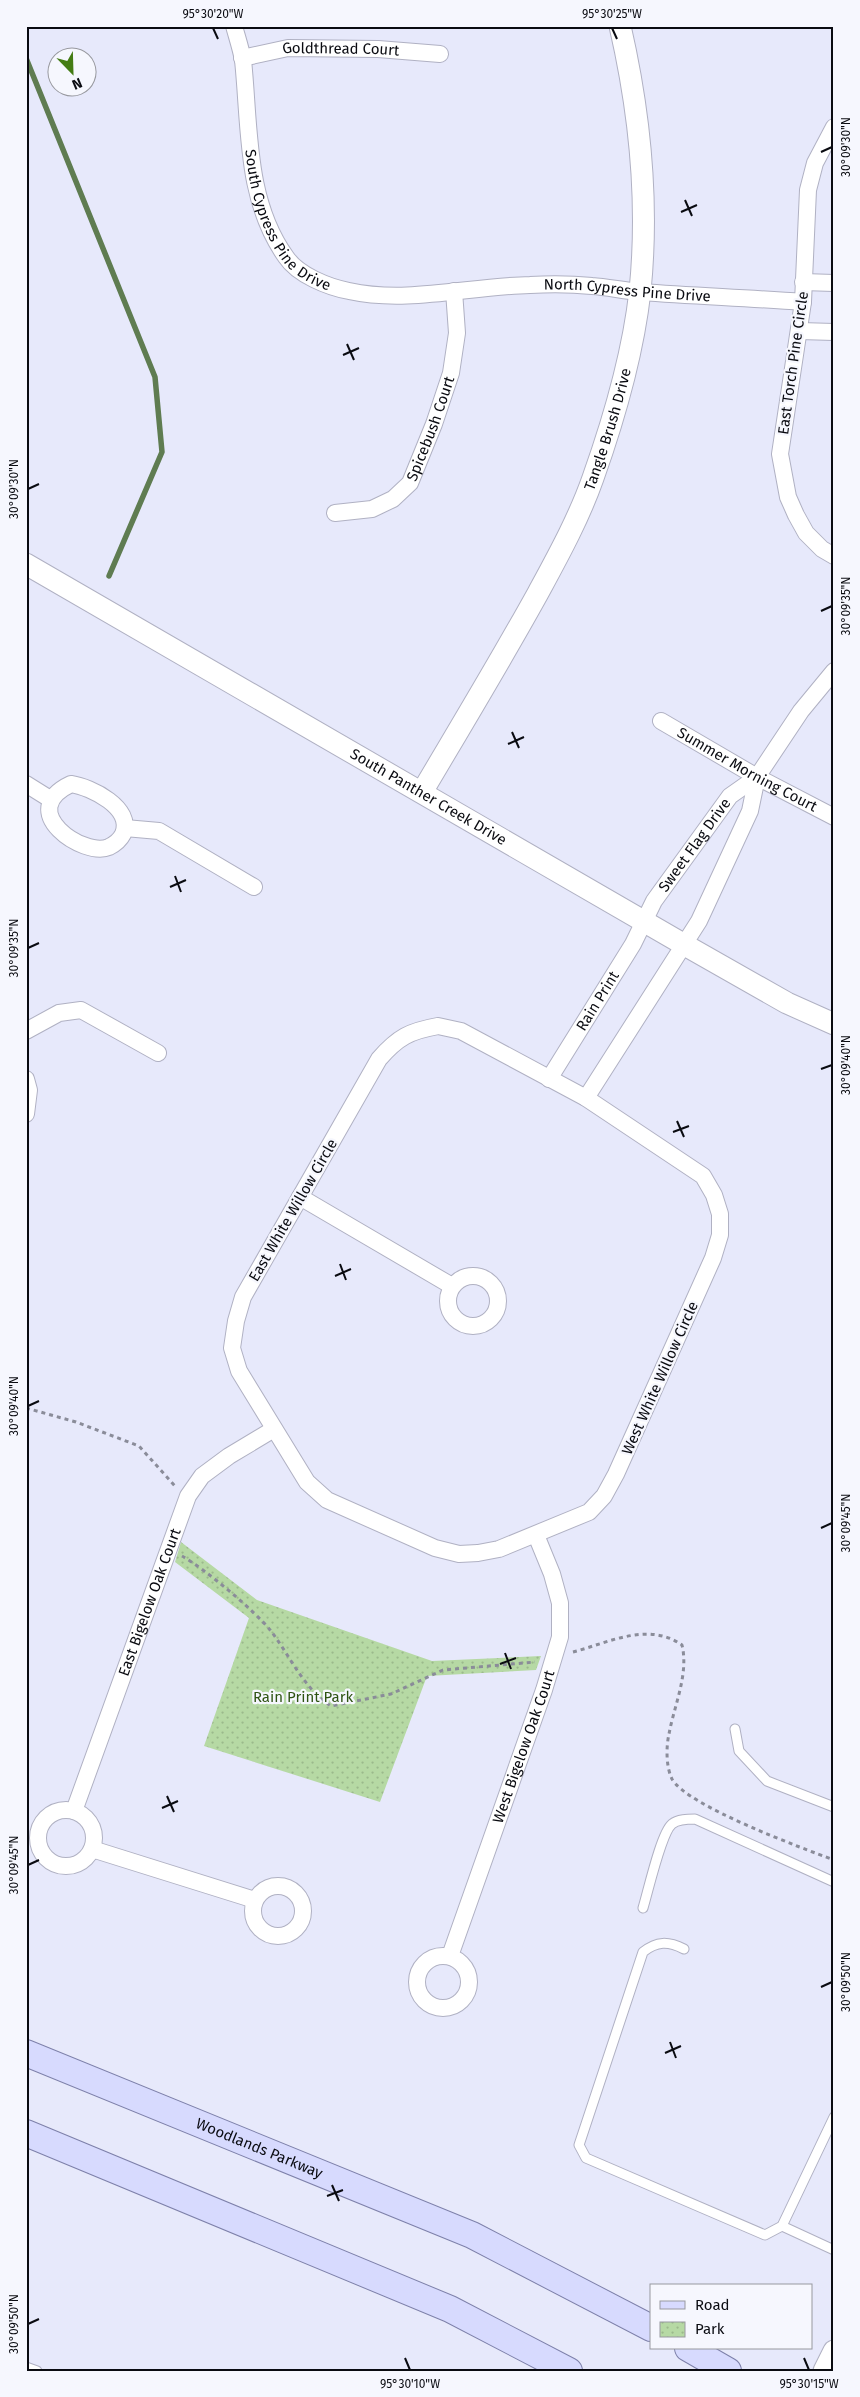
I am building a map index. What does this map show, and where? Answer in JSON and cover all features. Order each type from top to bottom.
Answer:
[{"type":"main road","name":"Woodlands Parkway","points":[[26,2053],[472,2235],[650,2327]]},
{"type":"main road","points":[[26,2133],[450,2309],[569,2371]]},
{"type":"main road","points":[[691,2350],[728,2371]]},
{"type":"street","name":"South Cypress Pine Drive","points":[[234,26],[242,58],[248,146],[259,197],[273,235],[287,259],[306,274],[350,292],[420,295],[454,291]]},
{"type":"street","name":"Tangle Brush Drive","points":[[422,792],[523,620],[560,550],[592,480],[617,402],[640,292],[644,204],[636,109],[620,26]]},
{"type":"street","name":"Goldthread Court","points":[[242,58],[288,48],[378,49],[440,54]]},
{"type":"street","name":"East Torch Pine Circle","points":[[834,127],[815,163],[808,190],[800,331],[780,454],[788,497],[796,515],[806,533],[822,549],[834,556]]},
{"type":"street","points":[[804,282],[834,283]]},
{"type":"street","name":"North Cypress Pine Drive","points":[[454,291],[528,285],[591,286],[640,292],[803,302]]},
{"type":"street","name":"Spicebush Court","points":[[335,513],[372,509],[393,499],[410,483],[434,424],[451,373],[457,333],[454,291]]},
{"type":"street","points":[[800,331],[834,332]]},
{"type":"street","name":"South Panther Creek Drive","points":[[26,564],[644,922],[787,1003],[834,1024]]},
{"type":"street","name":"Sweet Flag Drive","points":[[644,922],[654,901],[730,796],[757,777],[801,711],[834,671]]},
{"type":"street","name":"Summer Morning Court","points":[[661,721],[757,777],[834,817]]},
{"type":"street","name":"Sweet Flag Drive","points":[[683,944],[699,921],[750,811],[757,777]]},
{"type":"street","points":[[26,784],[50,799]]},
{"type":"street","points":[[71,784],[84,786],[110,802],[123,815],[125,828],[121,838],[114,845],[102,850],[89,848],[60,831],[51,822],[50,799],[59,790],[71,784]]},
{"type":"street","points":[[125,828],[159,831],[254,887]]},
{"type":"street","name":"Rain Print","points":[[549,1079],[633,944],[644,922]]},
{"type":"street","points":[[586,1098],[683,944]]},
{"type":"street","points":[[26,1031],[59,1013],[81,1010],[158,1054]]},
{"type":"street","name":"East White Willow Circle","points":[[395,1531],[327,1500],[307,1482],[239,1371],[232,1348],[236,1321],[243,1296],[379,1059],[394,1041],[416,1030],[438,1026],[461,1031],[586,1098]]},
{"type":"street","points":[[26,1079],[29,1090],[26,1114]]},
{"type":"street","name":"West White Willow Circle","points":[[395,1531],[435,1548],[459,1554],[478,1554],[499,1549],[536,1535],[589,1512],[604,1496],[620,1465],[713,1258],[720,1236],[720,1214],[714,1195],[703,1176],[586,1098]]},
{"type":"street","points":[[300,1197],[452,1286]]},
{"type":"street","name":"East Bigelow Oak Court","points":[[74,1811],[188,1496],[202,1476],[274,1429]]},
{"type":"street","name":"West Bigelow Oak Court","points":[[450,1956],[560,1637],[560,1603],[552,1574],[536,1535]]},
{"type":"street","points":[[64,1810],[74,1811],[84,1817],[92,1829],[92,1849],[85,1858],[77,1863],[63,1866],[48,1860],[38,1846],[40,1827],[46,1818],[54,1813],[64,1810]]},
{"type":"street","points":[[92,1849],[255,1900]]},
{"type":"street","points":[[824,2371],[834,2351]]},
{"type":"lane","points":[[735,1729],[740,1751],[767,1781],[834,1807]]},
{"type":"lane","points":[[643,1908],[665,1834],[672,1823],[683,1819],[695,1819],[834,1882]]},
{"type":"lane","points":[[684,1949],[670,1942],[653,1944],[643,1952],[579,2145],[586,2158],[765,2235],[782,2226],[834,2117]]},
{"type":"lane","points":[[782,2226],[834,2250]]},
{"type":"lane","points":[[26,2367],[37,2371]]},
{"type":"path","points":[[26,1408],[76,1422],[139,1446],[174,1485],[188,1496]]},
{"type":"path","points":[[169,1550],[185,1557],[238,1599],[270,1630],[320,1699],[331,1706],[390,1694],[443,1670],[524,1664],[622,1637],[648,1634],[671,1637],[682,1645],[685,1655],[684,1671],[668,1737],[668,1762],[672,1778],[678,1787],[695,1799],[762,1832],[834,1860]]},
{"type":"green space","name":"Rain Print Park","points":[[181,1542],[257,1600],[432,1661],[541,1656],[536,1670],[427,1676],[380,1802],[204,1746],[249,1618],[175,1562]]},
{"type":"waterway","points":[[26,58],[155,377],[162,452],[109,576]]}]
